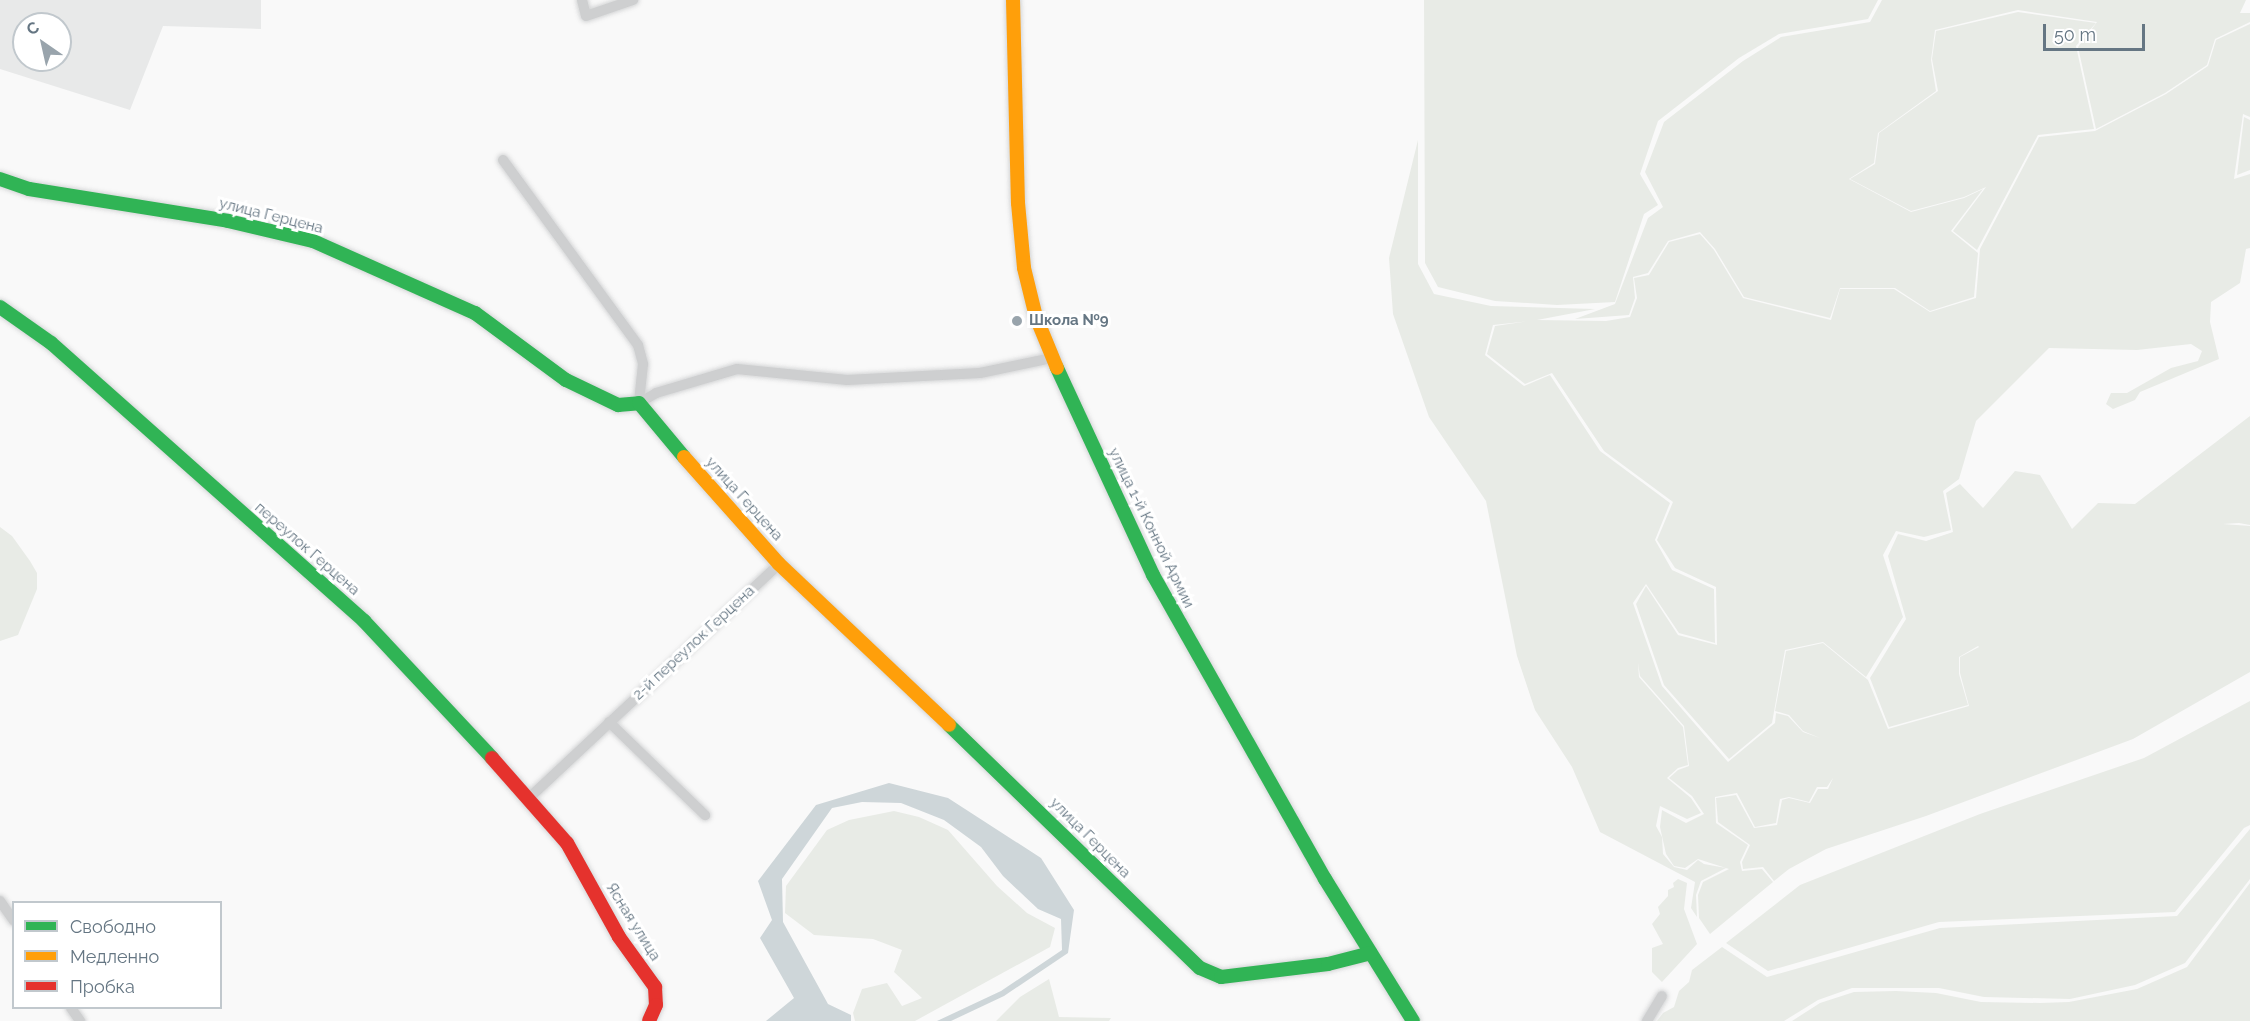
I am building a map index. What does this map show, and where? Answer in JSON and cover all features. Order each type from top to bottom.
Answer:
[{"type":"street","points":[[582,0],[586,16],[633,0]]},
{"type":"street","name":"улица 1-й Конной Армии","points":[[1013,0],[1017,203],[1024,268],[1036,317],[1052,358],[1153,575],[1325,879],[1413,1021]]},
{"type":"street","points":[[503,160],[638,345],[643,364],[639,403]]},
{"type":"street","name":"улица Герцена","points":[[0,178],[29,189],[98,202],[228,221],[313,241],[475,313],[566,380],[618,405],[639,403],[660,430],[779,564],[1019,791],[1200,968],[1221,977],[1328,964],[1371,953]]},
{"type":"street","name":"переулок Герцена","points":[[0,307],[51,343],[364,621],[567,843]]},
{"type":"street","points":[[639,403],[656,393],[737,369],[847,380],[980,373],[1052,358]]},
{"type":"street","name":"2-й переулок Герцена","points":[[528,798],[779,564]]},
{"type":"street","points":[[609,722],[705,815]]},
{"type":"street","name":"Ясная улица","points":[[567,843],[619,937],[654,987],[656,1005],[649,1021]]},
{"type":"street","points":[[0,901],[12,918]]},
{"type":"street","points":[[1647,1021],[1662,996]]},
{"type":"shaded area","points":[[0,0],[261,0],[261,29],[163,26],[130,110],[0,69]]},
{"type":"shaded area","points":[[1424,0],[1878,0],[1868,19],[1779,34],[1739,58],[1658,121],[1640,174],[1658,205],[1644,214],[1615,302],[1557,305],[1495,301],[1438,287],[1425,263]]},
{"type":"shaded area","points":[[1882,0],[2246,0],[2240,13],[2250,13],[2250,22],[2215,39],[2207,65],[2165,93],[2096,129],[2078,47],[2097,22],[2018,10],[1935,30],[1931,60],[1936,91],[1878,133],[1874,163],[1849,179],[1911,212],[1964,198],[1983,189],[1951,231],[1978,253],[1974,297],[1930,311],[1895,288],[1840,288],[1830,318],[1744,297],[1715,249],[1700,232],[1668,241],[1648,273],[1633,277],[1635,298],[1629,315],[1575,319],[1615,304],[1648,218],[1663,207],[1645,172],[1664,122],[1743,61],[1781,37],[1870,22]]},
{"type":"shaded area","points":[[2018,12],[2096,23],[2076,46],[2094,129],[2038,135],[1977,250],[1953,231],[1986,187],[1964,197],[1911,211],[1850,179],[1875,164],[1879,133],[1938,91],[1932,59],[1936,31]]},
{"type":"shaded area","points":[[2250,24],[2250,117],[2243,114],[2234,179],[2250,174],[2250,248],[2246,249],[2240,283],[2211,302],[2210,322],[2219,359],[2140,392],[2135,400],[2113,409],[2106,404],[2111,393],[2127,393],[2171,368],[2198,361],[2202,351],[2191,344],[2137,350],[2049,348],[1976,421],[1959,479],[1943,491],[1951,530],[1924,537],[1896,531],[1883,555],[1903,617],[1866,677],[1823,642],[1785,650],[1772,723],[1729,759],[1664,685],[1636,604],[1646,586],[1678,635],[1717,645],[1716,587],[1675,568],[1657,540],[1673,502],[1604,451],[1552,373],[1525,384],[1487,354],[1495,326],[1530,321],[1493,325],[1485,355],[1524,386],[1550,375],[1600,451],[1670,503],[1655,540],[1672,570],[1714,589],[1715,643],[1679,633],[1646,584],[1633,603],[1662,686],[1728,762],[1775,723],[1776,713],[1788,716],[1803,732],[1820,738],[1803,731],[1789,715],[1775,711],[1786,651],[1823,643],[1868,680],[1888,729],[1969,706],[1960,673],[1960,657],[1978,646],[1959,657],[1959,674],[1968,705],[1889,727],[1870,678],[1906,619],[1888,556],[1898,534],[1926,541],[1953,532],[1946,493],[1960,484],[1983,508],[2015,471],[2040,475],[2072,529],[2098,503],[2135,504],[2250,416],[2250,525],[2223,524],[2250,526],[2250,672],[2133,739],[1926,816],[1826,849],[1789,869],[1774,881],[1763,867],[1743,869],[1742,862],[1750,845],[1718,822],[1716,798],[1736,795],[1754,828],[1777,825],[1782,800],[1789,798],[1810,803],[1818,789],[1828,789],[1833,778],[1827,787],[1817,787],[1809,802],[1789,797],[1780,799],[1776,823],[1755,827],[1737,793],[1715,797],[1716,823],[1748,845],[1740,862],[1742,871],[1762,869],[1773,882],[1710,934],[1699,918],[1698,895],[1703,882],[1729,869],[1726,868],[1701,881],[1696,895],[1697,917],[1691,908],[1695,882],[1600,832],[1572,767],[1535,710],[1517,656],[1486,501],[1429,417],[1393,314],[1389,258],[1418,140],[1418,264],[1434,294],[1491,306],[1595,309],[1537,320],[1606,321],[1630,317],[1637,298],[1634,278],[1649,275],[1669,242],[1700,234],[1714,250],[1743,298],[1831,320],[1840,289],[1894,289],[1930,312],[1976,298],[1980,249],[2039,137],[2095,131],[2166,94],[2208,66],[2216,40]],"holes":[[[1638,663],[1640,676],[1684,726],[1689,766],[1678,770],[1669,778],[1692,796],[1704,814],[1686,823],[1662,810],[1660,827],[1666,854],[1674,866],[1685,868],[1698,859],[1726,868],[1704,864],[1698,860],[1687,870],[1674,867],[1663,854],[1662,837],[1656,826],[1660,806],[1687,819],[1701,813],[1691,798],[1667,778],[1678,768],[1688,765],[1683,727],[1639,677]]]},
{"type":"shaded area","points":[[2244,117],[2250,120],[2250,170],[2237,175]]},
{"type":"shaded area","points":[[0,527],[12,536],[30,561],[37,573],[37,589],[18,635],[0,641]]},
{"type":"shaded area","points":[[2250,701],[2250,825],[2244,828],[2175,912],[1939,922],[1768,971],[1726,943],[1800,885],[1980,814],[2144,758]]},
{"type":"shaded area","points":[[889,783],[948,798],[1041,858],[1074,910],[1068,953],[1004,996],[951,1021],[937,1021],[1001,991],[1062,950],[1061,919],[1038,909],[1003,876],[981,847],[944,820],[901,803],[862,802],[832,808],[782,879],[783,922],[828,1004],[851,1015],[851,1021],[766,1021],[794,998],[760,938],[772,920],[758,881],[816,805]]},
{"type":"shaded area","points":[[894,811],[919,817],[948,830],[997,886],[1027,913],[1055,928],[1050,947],[915,1021],[855,1021],[853,1013],[862,989],[887,983],[902,1006],[922,998],[894,972],[902,950],[873,939],[814,935],[785,913],[786,886],[827,830],[849,820]]},
{"type":"shaded area","points":[[2250,829],[2250,879],[2185,963],[2135,985],[2070,999],[1984,997],[1939,988],[1852,988],[1818,1000],[1784,1021],[1657,1021],[1663,1013],[1674,1007],[1679,991],[1689,982],[1692,970],[1722,947],[1767,977],[1940,928],[2177,916]]},
{"type":"shaded area","points":[[1678,879],[1687,883],[1684,909],[1697,944],[1662,982],[1652,972],[1652,948],[1663,944],[1652,924],[1660,914],[1658,907]]},
{"type":"shaded area","points":[[2250,883],[2250,1021],[1792,1021],[1820,1003],[1854,992],[1936,993],[1981,1002],[2040,1003],[2069,1002],[2137,989],[2187,967]]},
{"type":"shaded area","points":[[1049,979],[1059,1017],[1111,1018],[1109,1021],[996,1021],[1020,997]]},
{"type":"traffic: fast","points":[[0,179],[29,189],[228,221],[313,241],[475,313],[566,380],[618,405],[639,403],[684,457]]},
{"type":"traffic: fast","points":[[0,307],[51,343],[364,621],[492,758]]},
{"type":"traffic: fast","points":[[1057,368],[1153,575],[1325,879],[1413,1021]]},
{"type":"traffic: fast","points":[[949,725],[1200,968],[1221,977],[1328,964],[1371,953]]},
{"type":"traffic: slow","points":[[1013,0],[1018,203],[1024,268],[1036,317],[1057,368]]},
{"type":"traffic: slow","points":[[684,457],[779,564],[949,725]]},
{"type":"traffic: jam","points":[[492,758],[567,843],[619,937],[655,987],[656,1005],[649,1021]]},
{"type":"place","name":"Школа №9","points":[[1017,321]]}]
